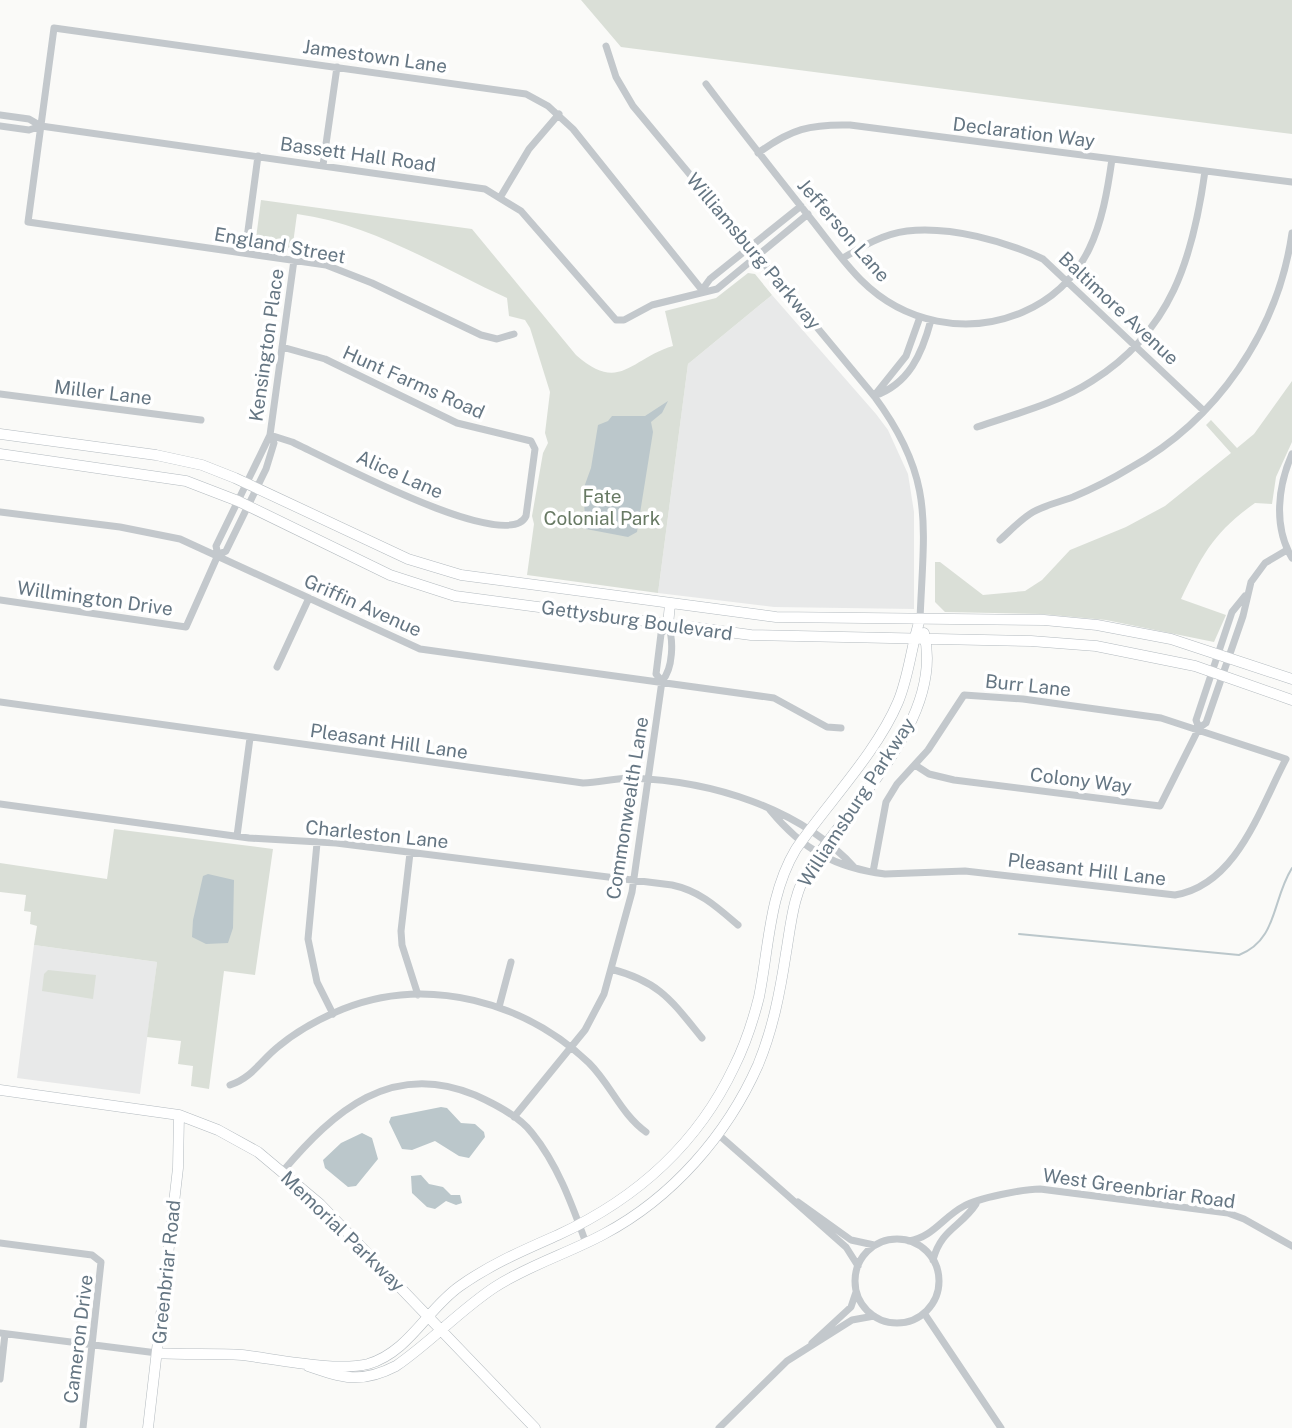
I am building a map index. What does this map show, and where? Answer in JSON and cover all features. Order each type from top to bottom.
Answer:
[{"type":"street","name":"Jamestown Lane","points":[[41,126],[54,28],[526,94],[559,114],[702,290]]},
{"type":"street","name":"Williamsburg Parkway","points":[[296,1362],[349,1367],[367,1364],[394,1350],[428,1314],[476,1275],[507,1257],[579,1224],[642,1186],[671,1160],[703,1122],[727,1081],[750,1029],[776,896],[790,859],[893,713],[904,685],[920,619],[923,515],[920,485],[902,436],[874,396],[633,106],[616,77],[606,46]]},
{"type":"street","points":[[323,165],[337,67]]},
{"type":"street","name":"Jefferson Lane","points":[[706,83],[800,206],[878,295],[931,320],[961,324],[1003,319],[1038,303],[1066,280],[1082,262],[1099,229],[1112,159]]},
{"type":"street","points":[[500,196],[529,149],[559,114]]},
{"type":"street","name":"Bassett Hall Road","points":[[0,115],[29,119],[41,126],[473,186],[500,196],[521,211],[616,320],[624,320],[652,304],[671,302],[702,290]]},
{"type":"street","name":"Declaration Way","points":[[758,153],[783,135],[816,124],[850,125],[1292,182]]},
{"type":"street","name":"Bassett Hall Road","points":[[0,126],[29,130],[41,126]]},
{"type":"street","name":"England Street","points":[[41,126],[27,222],[294,260],[352,274],[481,335],[497,339],[514,334]]},
{"type":"street","points":[[245,253],[258,156]]},
{"type":"street","points":[[977,427],[1090,382],[1137,344],[1170,302],[1187,261],[1199,216],[1205,171]]},
{"type":"street","points":[[702,290],[710,279],[800,206]]},
{"type":"street","points":[[702,290],[717,289],[807,214]]},
{"type":"street","name":"Baltimore Avenue","points":[[843,258],[873,240],[905,231],[921,230],[1013,245],[1043,259],[1137,344],[1204,411]]},
{"type":"street","points":[[1000,540],[1031,513],[1131,468],[1174,440],[1204,411],[1242,366],[1261,330],[1284,270],[1292,233]]},
{"type":"street","name":"Kensington Place","points":[[186,627],[218,555],[216,546],[270,435],[294,260]]},
{"type":"street","points":[[874,396],[906,356],[920,317]]},
{"type":"street","points":[[874,396],[891,390],[908,373],[924,345],[931,320]]},
{"type":"street","name":"Hunt Farms Road","points":[[282,347],[325,359],[457,423],[533,443],[535,449],[526,516],[521,523]]},
{"type":"street","name":"Miller Lane","points":[[0,394],[201,420]]},
{"type":"street","name":"Gettysburg Boulevard","points":[[0,433],[178,459],[214,469],[408,559],[484,579],[776,617],[1088,624],[1158,636],[1219,653],[1292,679]]},
{"type":"street","name":"Kensington Place","points":[[218,555],[226,551],[272,454],[274,443],[270,435]]},
{"type":"street","name":"Alice Lane","points":[[270,435],[292,442],[440,511],[475,521],[513,527],[521,523]]},
{"type":"street","name":"Gettysburg Boulevard","points":[[0,454],[174,478],[238,501],[390,575],[426,588],[469,598],[751,635],[1096,646],[1154,656],[1292,699]]},
{"type":"street","points":[[1290,554],[1279,503],[1281,486],[1292,454]]},
{"type":"street","name":"Griffin Avenue","points":[[0,512],[156,533],[180,539],[420,649],[774,698],[827,727],[841,728]]},
{"type":"street","name":"Colony Way","points":[[915,765],[929,774],[954,780],[1160,806],[1199,728],[1206,723],[1243,616],[1247,595],[1258,571],[1276,555],[1290,554]]},
{"type":"street","name":"Colony Way","points":[[1199,728],[1196,720],[1233,612],[1247,595]]},
{"type":"street","points":[[277,667],[309,598]]},
{"type":"street","name":"Willmington Drive","points":[[0,600],[186,627]]},
{"type":"street","points":[[668,625],[670,604]]},
{"type":"street","name":"Williamsburg Parkway","points":[[296,1362],[340,1378],[369,1377],[396,1366],[496,1286],[586,1243],[638,1213],[668,1190],[719,1135],[752,1078],[769,1035],[797,892],[819,853],[910,724],[927,675],[929,653],[920,619]]},
{"type":"street","name":"Commonwealth Lane","points":[[514,1117],[570,1048],[597,1009],[611,969],[634,879],[662,681],[667,675],[671,648],[672,635],[668,625]]},
{"type":"street","name":"Burr Lane","points":[[873,872],[886,802],[897,784],[936,740],[964,695],[1123,712],[1199,728],[1286,759]]},
{"type":"street","name":"Pleasant Hill Lane","points":[[0,702],[583,783],[628,778],[744,797],[789,817],[856,868]]},
{"type":"street","points":[[237,836],[250,738]]},
{"type":"street","name":"Pleasant Hill Lane","points":[[770,810],[785,829],[834,863],[873,872],[965,871],[1155,895],[1191,892],[1213,880],[1230,862],[1286,759]]},
{"type":"street","name":"Charleston Lane","points":[[0,804],[237,836],[634,879],[689,889],[708,898],[738,925]]},
{"type":"street","points":[[317,843],[308,939],[317,982],[333,1014]]},
{"type":"street","points":[[410,853],[402,945],[418,995]]},
{"type":"street","points":[[499,1007],[511,962]]},
{"type":"street","points":[[611,969],[645,979],[657,987],[702,1038]]},
{"type":"street","points":[[230,1085],[246,1079],[279,1046],[333,1014],[373,1000],[418,995],[451,996],[499,1007],[527,1018],[591,1065],[630,1121],[646,1132]]},
{"type":"street","points":[[750,1029],[769,1035]]},
{"type":"street","points":[[283,1171],[312,1137],[348,1107],[366,1096],[397,1087],[439,1084],[493,1103],[531,1131],[549,1158],[586,1243]]},
{"type":"street","name":"Memorial Parkway","points":[[0,1090],[179,1115],[218,1130],[258,1152],[283,1171],[320,1204],[442,1328]]},
{"type":"street","name":"Greenbriar Road","points":[[148,1428],[178,1168],[179,1115]]},
{"type":"street","points":[[703,1122],[846,1248],[858,1266]]},
{"type":"street","name":"West Greenbriar Road","points":[[909,1241],[924,1238],[963,1206],[1024,1189],[1040,1189],[1215,1210],[1244,1219],[1292,1246]]},
{"type":"street","points":[[785,1194],[821,1216],[851,1240],[877,1244],[890,1240],[909,1241],[924,1250],[933,1260],[938,1287],[934,1300],[924,1313],[902,1323],[888,1322],[874,1316],[862,1304],[856,1292]]},
{"type":"street","points":[[933,1260],[944,1235],[970,1214],[976,1203]]},
{"type":"street","name":"Cameron Drive","points":[[0,1243],[96,1256],[103,1266],[83,1428]]},
{"type":"street","points":[[810,1346],[851,1307],[856,1292],[858,1266],[877,1244]]},
{"type":"street","points":[[924,1313],[1001,1428]]},
{"type":"street","points":[[719,1428],[787,1360],[852,1320],[874,1316]]},
{"type":"street","points":[[442,1328],[535,1428]]},
{"type":"street","points":[[0,1379],[3,1333],[157,1353],[221,1354],[296,1362]]},
{"type":"shaded area","points":[[772,295],[876,414],[888,430],[908,474],[914,512],[914,609],[774,607],[658,593],[688,364]]},
{"type":"shaded area","points":[[668,401],[662,413],[651,422],[653,432],[637,532],[628,537],[586,529],[583,490],[591,468],[598,425],[612,416],[645,416]]},
{"type":"shaded area","points":[[208,874],[234,880],[233,928],[228,943],[206,944],[192,937],[203,876]]},
{"type":"shaded area","points":[[34,945],[157,962],[140,1094],[17,1078]]},
{"type":"shaded area","points":[[447,1108],[461,1123],[475,1124],[484,1132],[485,1137],[469,1158],[459,1156],[435,1141],[412,1150],[402,1149],[389,1122],[391,1117]]},
{"type":"shaded area","points":[[362,1133],[372,1138],[378,1159],[356,1186],[348,1187],[325,1168],[323,1160],[341,1143]]},
{"type":"shaded area","points":[[421,1175],[429,1184],[443,1187],[451,1195],[460,1195],[462,1203],[456,1205],[446,1201],[435,1209],[427,1207],[412,1193],[411,1176]]},
{"type":"green space","points":[[581,0],[1292,0],[1292,134],[621,47]]},
{"type":"green space","name":"Fate Colonial Park","points":[[261,200],[472,229],[576,355],[604,372],[625,370],[673,346],[665,311],[716,298],[748,273],[755,274],[772,295],[688,364],[658,593],[527,575],[534,524],[532,516],[543,453],[548,443],[545,433],[550,392],[530,328],[525,320],[509,316],[507,298],[405,248],[325,219],[297,214],[292,251],[255,246]]},
{"type":"green space","points":[[1292,381],[1292,442],[1276,477],[1272,504],[1255,503],[1229,524],[1210,545],[1181,599],[1226,615],[1214,642],[1106,620],[1041,614],[945,612],[935,602],[935,562],[940,562],[983,595],[1025,591],[1042,580],[1070,550],[1126,527],[1165,506],[1231,453],[1206,425],[1211,420],[1237,448],[1254,434]]},
{"type":"green space","points":[[114,829],[273,849],[255,975],[224,971],[209,1089],[191,1086],[193,1066],[178,1064],[181,1041],[147,1037],[157,962],[34,945],[37,926],[30,924],[31,912],[24,911],[26,895],[0,892],[0,863],[107,879]]},
{"type":"green space","points":[[48,970],[96,975],[93,999],[42,991],[44,974]]},
{"type":"waterway","points":[[1019,934],[1239,955],[1252,948],[1268,929],[1292,868]]}]
